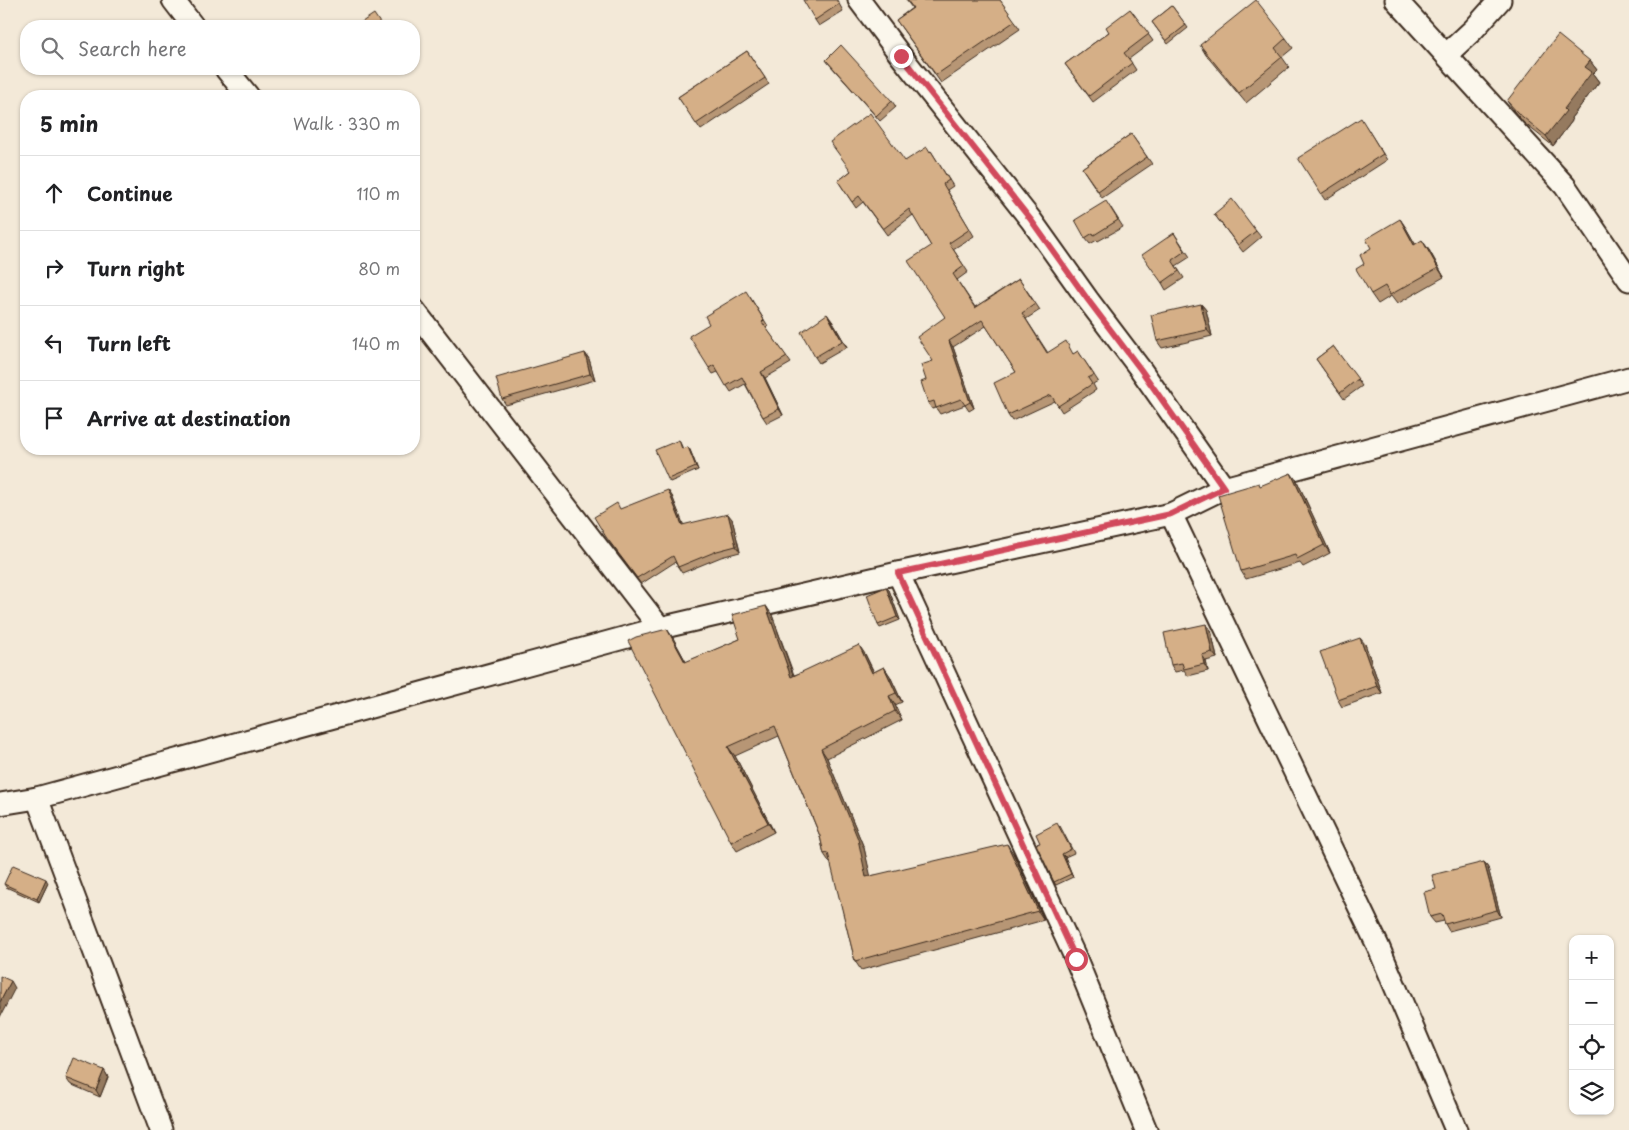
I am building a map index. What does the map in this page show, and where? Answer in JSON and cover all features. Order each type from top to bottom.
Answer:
[{"type":"street","points":[[173,0],[188,20]]},
{"type":"street","points":[[859,0],[1031,220],[1141,370],[1224,488]]},
{"type":"street","points":[[1396,0],[1565,186],[1629,280]]},
{"type":"street","points":[[1446,55],[1473,30],[1500,0]]},
{"type":"street","points":[[231,75],[243,90]]},
{"type":"street","points":[[420,318],[660,628]]},
{"type":"street","points":[[0,804],[36,798],[660,628],[898,573],[1171,514],[1224,488],[1629,378]]},
{"type":"street","points":[[1171,514],[1378,946],[1456,1130]]},
{"type":"street","points":[[898,573],[1076,959],[1146,1130]]},
{"type":"street","points":[[36,798],[161,1130]]},
{"type":"building","points":[[803,0],[836,0],[839,4],[815,20]]},
{"type":"building","points":[[907,0],[1000,0],[1015,21],[936,75],[896,20],[913,8]]},
{"type":"building","points":[[1256,0],[1286,38],[1275,48],[1282,57],[1239,93],[1200,45]]},
{"type":"building","points":[[1172,6],[1186,25],[1166,41],[1152,22]]},
{"type":"building","points":[[1130,9],[1149,34],[1124,53],[1132,63],[1089,96],[1065,64],[1109,32],[1106,27]]},
{"type":"building","points":[[374,14],[378,20],[365,20]]},
{"type":"building","points":[[1558,35],[1590,61],[1585,67],[1592,72],[1564,109],[1566,111],[1546,136],[1518,113],[1507,101]]},
{"type":"building","points":[[841,45],[892,101],[876,116],[826,60]]},
{"type":"building","points":[[747,51],[765,78],[696,124],[678,97]]},
{"type":"building","points":[[870,113],[905,161],[927,147],[949,180],[943,184],[970,229],[949,243],[964,266],[953,274],[975,308],[1019,279],[1035,304],[1022,313],[1047,353],[1066,341],[1073,354],[1078,351],[1094,375],[1088,378],[1092,384],[1058,406],[1051,395],[1008,415],[994,383],[1016,372],[982,320],[949,341],[970,402],[965,405],[961,399],[936,408],[934,401],[928,403],[921,382],[926,380],[921,365],[933,361],[917,337],[945,317],[908,261],[931,246],[909,209],[883,229],[859,196],[852,202],[838,181],[851,171],[830,142]]},
{"type":"building","points":[[1361,118],[1383,154],[1321,194],[1298,158]]},
{"type":"building","points":[[1131,134],[1147,157],[1098,191],[1082,168]]},
{"type":"building","points":[[1232,199],[1256,231],[1238,245],[1214,214]]},
{"type":"building","points":[[1106,201],[1118,220],[1094,235],[1093,233],[1085,238],[1075,220]]},
{"type":"building","points":[[1400,219],[1414,245],[1422,240],[1438,268],[1390,295],[1385,286],[1371,294],[1356,269],[1364,264],[1360,255],[1371,248],[1366,239]]},
{"type":"building","points":[[1174,233],[1185,251],[1172,260],[1179,271],[1162,283],[1142,255]]},
{"type":"building","points":[[746,291],[764,320],[762,322],[787,357],[761,372],[779,409],[763,417],[742,377],[726,386],[714,365],[709,368],[689,336],[709,324],[705,316]]},
{"type":"building","points":[[1201,304],[1207,330],[1157,341],[1151,315]]},
{"type":"building","points":[[827,314],[842,341],[815,357],[801,332]]},
{"type":"building","points":[[1333,346],[1358,379],[1340,393],[1316,359]]},
{"type":"building","points":[[585,353],[590,374],[502,399],[496,378]]},
{"type":"building","points":[[679,440],[682,449],[688,447],[696,467],[668,479],[655,450]]},
{"type":"building","points":[[1291,473],[1324,545],[1297,559],[1295,555],[1241,571],[1218,495],[1259,483],[1260,486]]},
{"type":"building","points":[[668,490],[682,525],[728,514],[736,546],[717,551],[678,567],[673,556],[637,578],[606,537],[594,517],[617,503],[620,509]]},
{"type":"building","points":[[886,587],[897,617],[878,625],[867,595]]},
{"type":"building","points":[[766,606],[791,677],[859,645],[872,673],[884,667],[896,693],[889,696],[895,711],[821,749],[858,839],[866,877],[1007,844],[1038,911],[855,961],[828,853],[824,854],[820,836],[775,726],[728,747],[768,823],[731,842],[628,641],[667,629],[685,662],[740,639],[732,615]]},
{"type":"building","points":[[1206,624],[1212,652],[1202,655],[1204,664],[1184,669],[1182,663],[1171,665],[1164,633]]},
{"type":"building","points":[[1360,638],[1377,686],[1338,700],[1320,652]]},
{"type":"building","points":[[1057,823],[1071,849],[1062,854],[1071,874],[1054,882],[1036,844],[1040,843],[1036,834]]},
{"type":"building","points":[[1484,862],[1497,910],[1445,924],[1442,914],[1430,917],[1424,892],[1436,889],[1432,875]]},
{"type":"building","points":[[13,865],[46,879],[37,899],[4,884]]},
{"type":"building","points":[[0,976],[11,981],[0,1002]]},
{"type":"building","points":[[74,1058],[104,1070],[96,1090],[66,1078]]},
{"type":"route","points":[[901,56],[1031,220],[1141,370],[1224,488],[1171,514],[898,573],[1076,959]]}]
